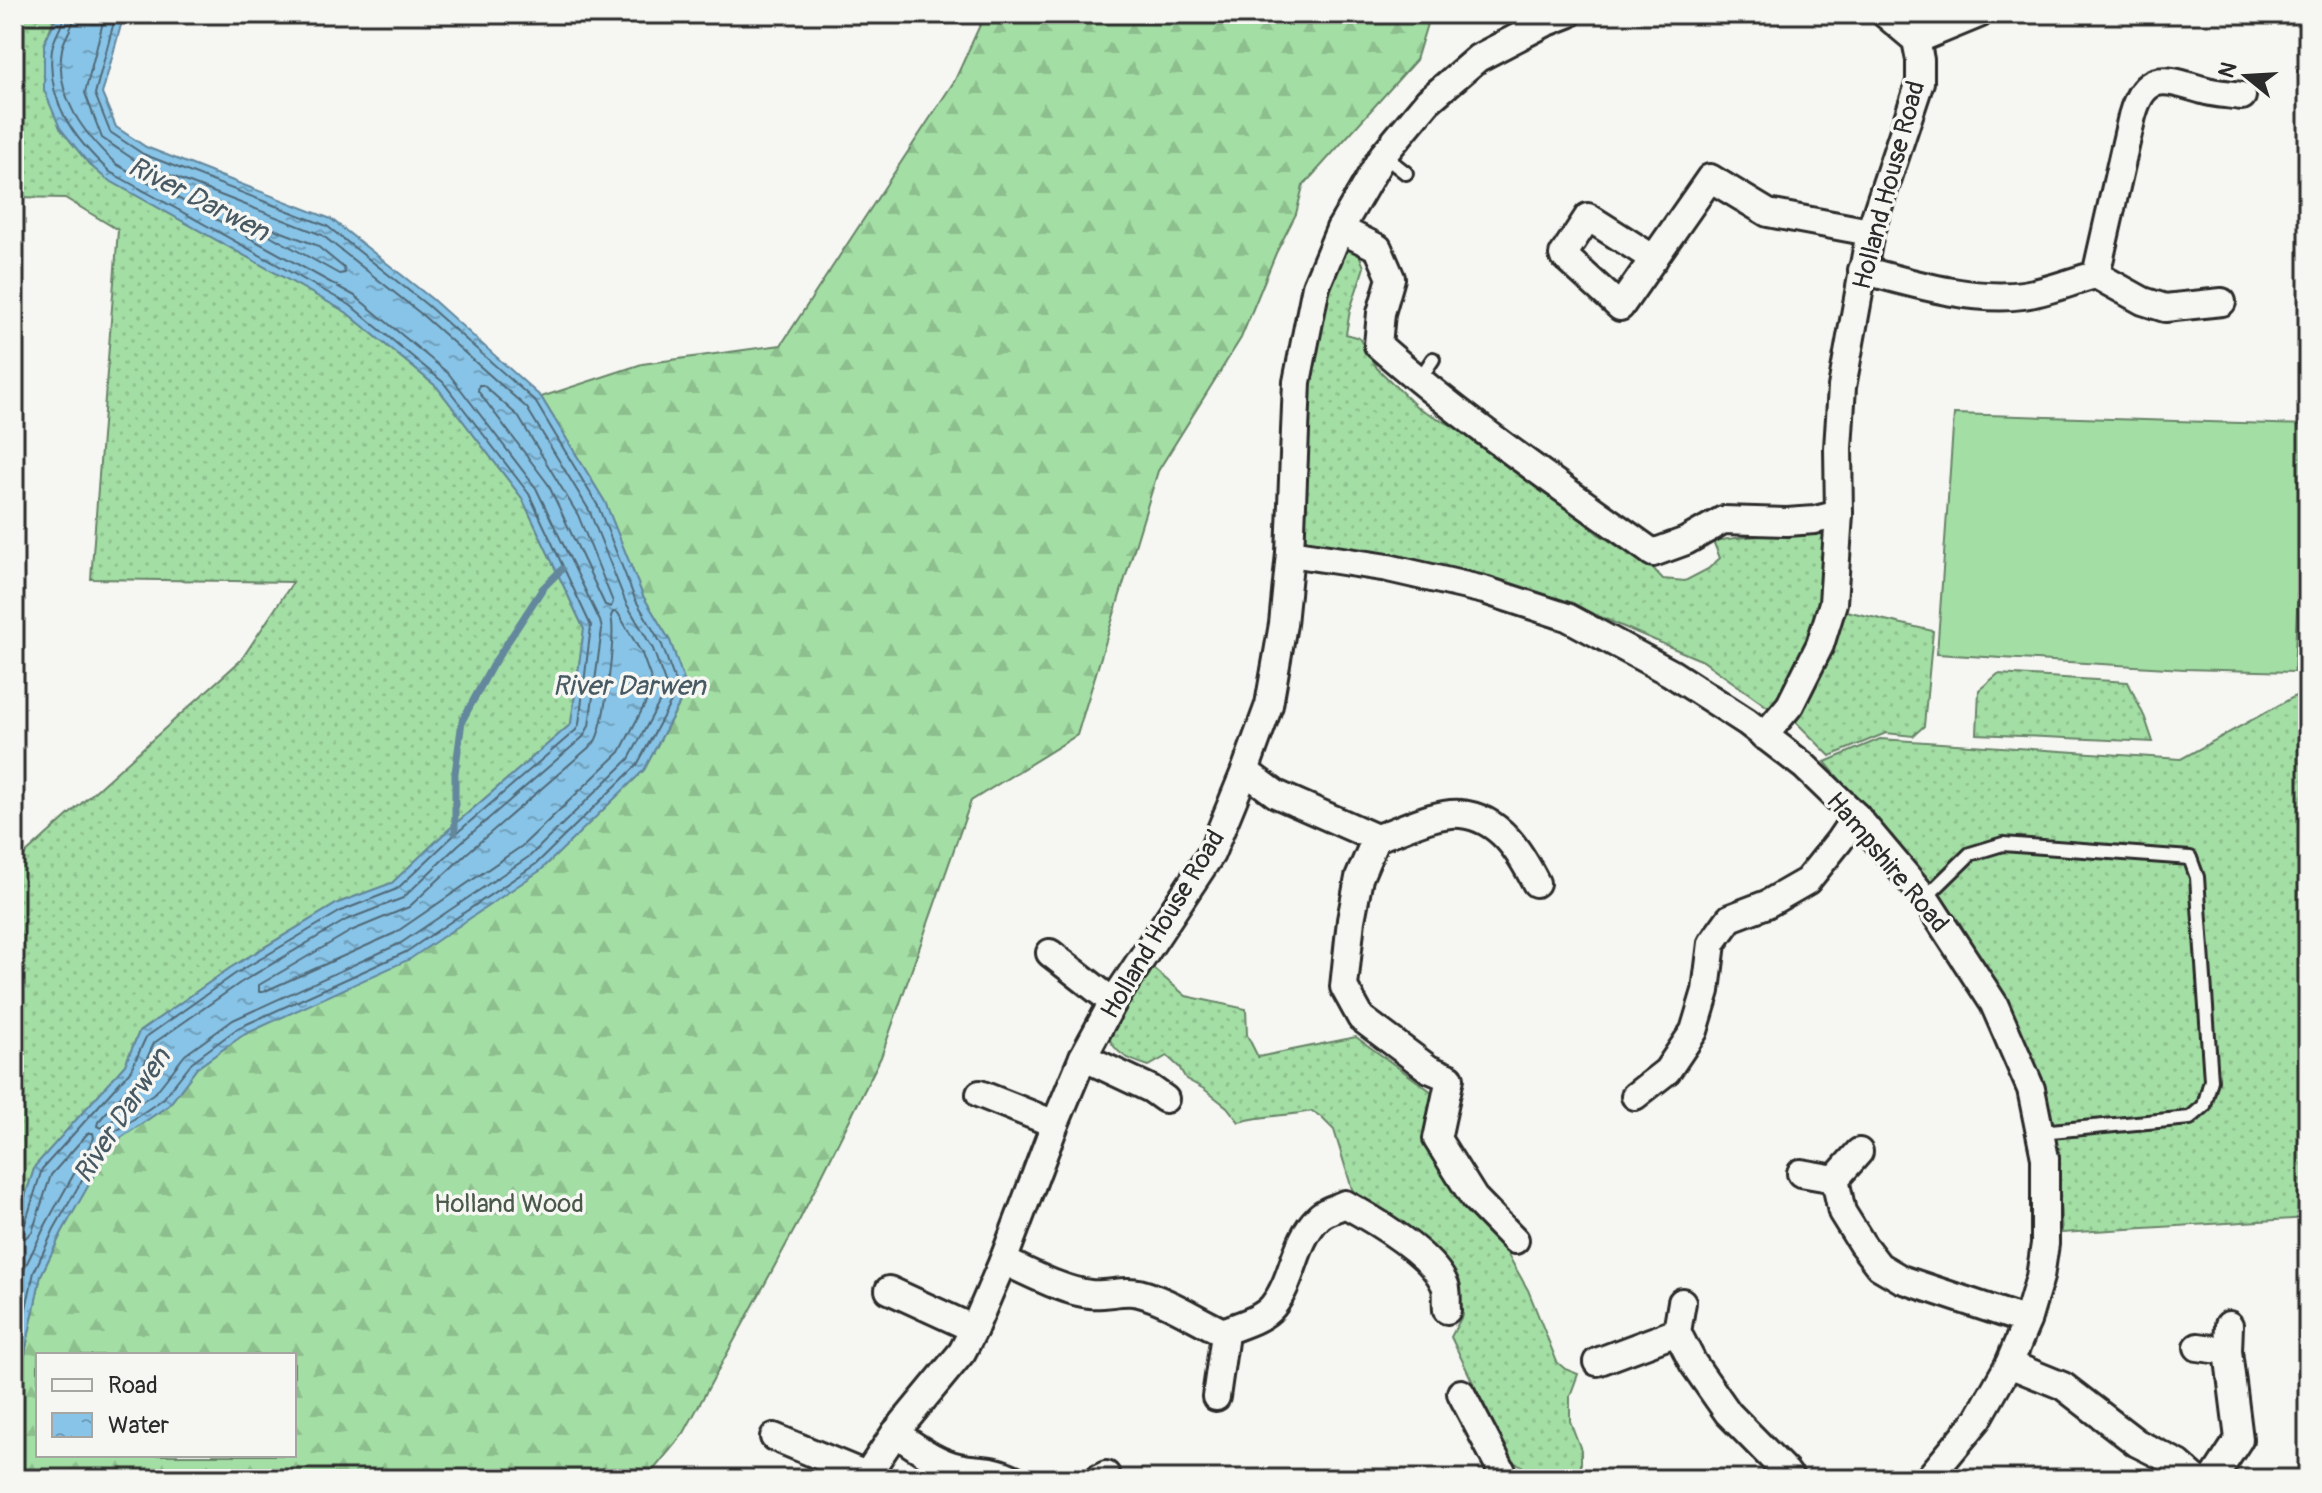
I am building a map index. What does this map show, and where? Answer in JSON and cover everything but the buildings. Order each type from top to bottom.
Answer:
[{"type":"street","name":"Holland House Road","points":[[865,1477],[895,1433],[962,1352],[1003,1261],[1083,1057],[1113,1002],[1211,854],[1245,771],[1269,705],[1283,624],[1290,553],[1297,382],[1316,286],[1340,229],[1383,155],[1428,101],[1478,58],[1568,14]]},
{"type":"street","points":[[1885,14],[1916,40],[1979,14]]},
{"type":"street","name":"Holland House Road","points":[[1764,736],[1790,705],[1820,645],[1836,591],[1842,387],[1870,232],[1920,82],[1916,40]]},
{"type":"street","points":[[2096,275],[2132,116],[2142,92],[2156,82],[2173,80],[2206,91],[2242,96]]},
{"type":"street","points":[[1654,259],[1710,178],[1768,213],[1870,232]]},
{"type":"street","points":[[1340,229],[1378,248],[1391,278],[1381,313],[1378,345],[1426,370],[1514,453],[1653,553],[1686,541],[1723,520],[1787,522],[1839,514]]},
{"type":"street","points":[[1862,270],[1932,289],[1975,295],[2023,295],[2096,275],[2143,301],[2165,308],[2222,302]]},
{"type":"street","name":"Hampshire Road","points":[[1290,553],[1388,568],[1484,590],[1567,617],[1671,673],[1747,722],[1804,766],[1856,816],[1925,898],[1994,1004],[2031,1089],[2045,1158],[2045,1244],[2040,1277],[2027,1321],[2009,1364],[1978,1419],[1933,1478]]},
{"type":"street","points":[[1245,771],[1276,794],[1376,838],[1441,816],[1460,814],[1483,820],[1504,833],[1519,851],[1536,883]]},
{"type":"street","points":[[1635,1096],[1667,1071],[1694,1031],[1706,991],[1712,943],[1730,918],[1767,904],[1807,881],[1856,816]]},
{"type":"street","points":[[1376,838],[1359,878],[1344,987],[1361,1018],[1429,1069],[1450,1078],[1437,1139],[1474,1198],[1515,1240]]},
{"type":"street","points":[[1050,953],[1113,1002]]},
{"type":"street","points":[[1083,1057],[1151,1089],[1165,1099]]},
{"type":"street","points":[[980,1094],[1055,1124]]},
{"type":"street","points":[[1835,1179],[1859,1152]]},
{"type":"street","points":[[1801,1173],[1835,1179]]},
{"type":"street","points":[[1835,1179],[1842,1212],[1879,1266],[1901,1279],[2027,1321]]},
{"type":"street","points":[[1003,1261],[1086,1294],[1133,1292],[1155,1297],[1223,1332],[1272,1309],[1302,1242],[1319,1216],[1345,1204],[1368,1216],[1427,1259],[1446,1286],[1447,1310]]},
{"type":"street","points":[[889,1290],[974,1329]]},
{"type":"street","points":[[1682,1302],[1677,1332],[1693,1363],[1728,1413],[1791,1479]]},
{"type":"street","points":[[2213,1479],[2239,1439],[2228,1351],[2229,1325]]},
{"type":"street","points":[[1216,1397],[1223,1332]]},
{"type":"street","points":[[1597,1362],[1677,1332]]},
{"type":"street","points":[[2198,1347],[2228,1351]]},
{"type":"street","points":[[2009,1364],[2063,1386],[2137,1443],[2179,1464],[2196,1479]]},
{"type":"street","points":[[1461,1393],[1506,1479]]},
{"type":"street","points":[[895,1433],[942,1462],[961,1468],[999,1471],[1014,1479]]},
{"type":"street","points":[[774,1437],[865,1477]]},
{"type":"lane","points":[[1383,155],[1406,173]]},
{"type":"lane","points":[[1925,898],[1970,854],[2003,844],[2190,858],[2197,877],[2211,1080],[2204,1106],[2190,1118],[2040,1132]]},
{"type":"green space","points":[[14,14],[56,14],[44,44],[60,128],[89,164],[105,178],[346,312],[437,387],[522,498],[584,629],[571,724],[392,883],[338,903],[230,968],[139,1032],[125,1065],[35,1166],[14,1231],[14,864],[241,660],[293,582],[91,579],[118,230],[65,198],[14,197]]},
{"type":"green space","name":"Holland Wood","points":[[985,14],[1430,14],[1416,60],[1303,186],[1296,214],[1276,253],[1241,338],[1158,471],[1077,735],[971,801],[881,1057],[799,1221],[684,1433],[646,1479],[14,1479],[14,1406],[41,1275],[111,1144],[169,1105],[197,1068],[243,1035],[307,1005],[541,870],[644,770],[687,690],[670,641],[643,596],[605,502],[541,397],[642,364],[781,345],[955,80]]},
{"type":"green space","points":[[1341,250],[1358,252],[1364,267],[1346,334],[1359,338],[1377,368],[1418,408],[1468,434],[1598,534],[1652,567],[1663,579],[1685,581],[1708,569],[1720,558],[1713,541],[1831,530],[1821,609],[1772,710],[1703,661],[1575,606],[1384,560],[1326,550],[1305,541],[1298,517],[1313,369],[1324,297]]},
{"type":"green space","points":[[1954,414],[2306,425],[2294,672],[2184,669],[1937,654]]},
{"type":"green space","points":[[1846,611],[1933,631],[1924,726],[1913,736],[1886,733],[1830,756],[1796,722],[1823,670]]},
{"type":"green space","points":[[1998,674],[2128,682],[2153,742],[1977,734],[1979,690]]},
{"type":"green space","points":[[2308,689],[2308,1218],[2062,1233],[2056,1141],[2023,1037],[1959,921],[1825,762],[1880,739],[2181,759]]},
{"type":"green space","points":[[1149,965],[1186,996],[1246,1009],[1247,1035],[1258,1057],[1356,1037],[1432,1092],[1427,1148],[1460,1200],[1495,1232],[1528,1290],[1557,1362],[1578,1374],[1570,1396],[1570,1421],[1581,1450],[1581,1469],[1585,1479],[1531,1479],[1521,1465],[1511,1462],[1451,1337],[1463,1314],[1455,1300],[1360,1202],[1352,1189],[1334,1130],[1321,1117],[1312,1111],[1239,1122],[1227,1107],[1186,1079],[1167,1056],[1149,1066],[1119,1052],[1108,1035]]},
{"type":"water","name":"River Darwen","points":[[58,14],[124,14],[102,94],[116,127],[146,147],[331,219],[432,299],[541,397],[605,502],[643,596],[670,641],[687,689],[644,770],[541,870],[410,959],[243,1035],[197,1068],[169,1105],[112,1144],[41,1275],[14,1406],[14,1231],[35,1166],[125,1065],[139,1032],[230,968],[338,903],[392,883],[571,724],[584,629],[522,498],[437,387],[346,312],[105,178],[89,164],[60,128],[44,90],[44,44]]},
{"type":"waterway","points":[[455,833],[455,773],[462,721],[492,666],[543,588],[562,569]]}]
